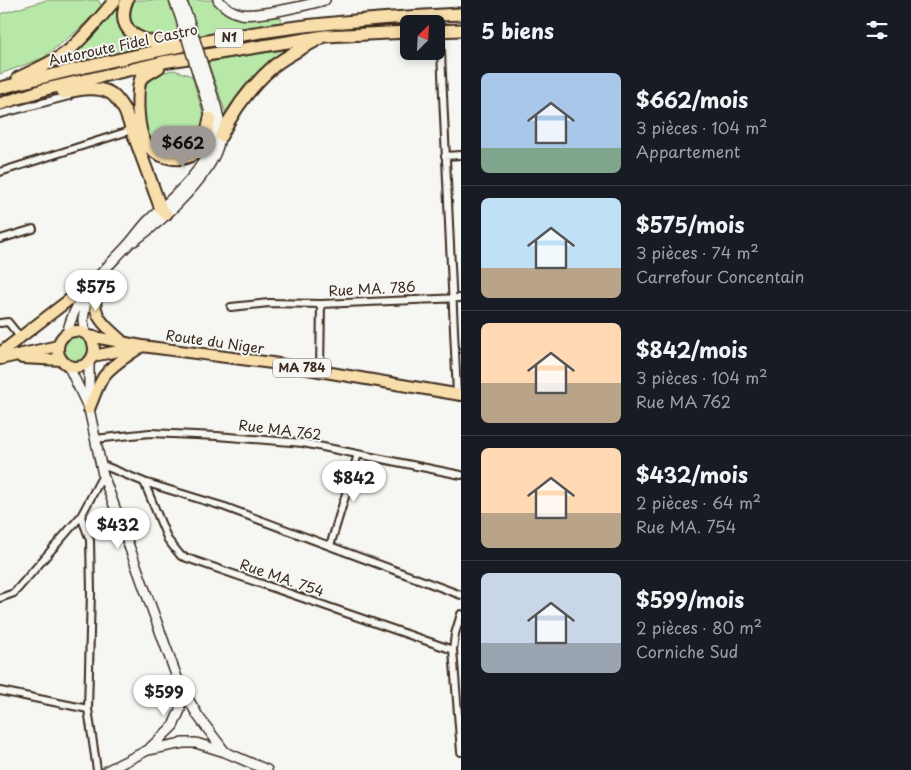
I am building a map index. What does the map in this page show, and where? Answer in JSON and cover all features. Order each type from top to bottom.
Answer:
[{"type":"highway","points":[[0,87],[44,66],[65,53],[94,25],[115,0]]},
{"type":"highway","points":[[126,0],[123,18],[131,32],[138,38],[157,43],[202,43]]},
{"type":"highway","name":"Autoroute Fidel Castro","points":[[0,87],[75,69],[275,30],[376,18],[461,14]]},
{"type":"highway","points":[[445,31],[461,30]]},
{"type":"highway","name":"Autoroute Fidel Castro","points":[[0,105],[46,89],[178,60],[325,36],[400,32]]},
{"type":"highway","points":[[220,136],[230,116],[240,102],[275,66],[325,36]]},
{"type":"highway","points":[[178,60],[152,70],[141,78],[138,85],[139,128],[145,143],[161,156],[186,159],[193,155],[201,146],[208,133],[210,118]]},
{"type":"highway","points":[[0,105],[78,90],[94,89],[110,93],[125,111],[163,211]]},
{"type":"main road","points":[[174,0],[184,19]]},
{"type":"main road","points":[[67,334],[70,317],[96,279],[128,246],[142,227],[163,211],[209,168],[216,153],[220,136],[219,118],[202,75],[184,19],[181,0]]},
{"type":"main road","points":[[218,0],[228,10],[241,14],[256,14],[326,0]]},
{"type":"main road","points":[[163,211],[203,161],[210,146],[212,133],[202,75]]},
{"type":"main road","points":[[0,353],[96,279]]},
{"type":"main road","points":[[96,279],[94,305],[97,315],[102,323],[122,341]]},
{"type":"main road","points":[[87,291],[84,313],[87,335],[94,345],[91,359],[89,409],[103,475],[179,683],[198,716],[225,752]]},
{"type":"main road","points":[[87,335],[79,331],[67,334],[58,346],[60,355],[89,409]]},
{"type":"main road","name":"Route du Niger","points":[[87,335],[142,346],[320,371],[459,394]]},
{"type":"main road","points":[[0,359],[58,346]]},
{"type":"main road","points":[[89,409],[98,386],[105,375],[115,365],[142,346]]},
{"type":"main road","name":"Route du Niger","points":[[91,359],[142,346]]},
{"type":"main road","points":[[11,357],[65,362],[79,367],[91,359]]},
{"type":"main road","points":[[148,750],[173,726],[180,710],[179,683]]},
{"type":"main road","points":[[108,770],[148,750],[168,745],[196,743],[225,752],[267,770]]},
{"type":"street","points":[[440,60],[459,394]]},
{"type":"street","points":[[0,114],[81,94],[110,93]]},
{"type":"street","points":[[0,172],[132,130]]},
{"type":"street","points":[[445,156],[461,155]]},
{"type":"street","points":[[0,239],[32,229]]},
{"type":"street","name":"Rue MA. 786","points":[[320,371],[321,304],[461,298]]},
{"type":"street","points":[[231,307],[269,303],[321,304]]},
{"type":"street","points":[[0,322],[8,322],[20,337]]},
{"type":"street","name":"Rue MA 762","points":[[95,439],[150,433],[217,436],[303,444],[461,475]]},
{"type":"street","points":[[330,546],[358,454]]},
{"type":"street","points":[[100,464],[144,482],[225,507],[461,595]]},
{"type":"street","points":[[0,598],[14,593],[81,516],[103,475]]},
{"type":"street","name":"Rue MA. 754","points":[[144,482],[168,540],[181,556],[453,650]]},
{"type":"street","points":[[81,516],[90,540],[91,592],[88,709],[97,770]]},
{"type":"street","points":[[461,614],[455,634],[453,650],[461,752]]},
{"type":"street","points":[[0,692],[88,709]]},
{"type":"green space","points":[[47,0],[98,0],[102,6],[78,30],[43,58],[0,74],[0,14]]},
{"type":"green space","points":[[122,0],[122,26],[168,47],[32,78],[88,39]]},
{"type":"green space","points":[[133,0],[171,0],[176,20],[177,36],[156,38],[138,33],[132,29],[128,22],[128,12]]},
{"type":"green space","points":[[187,0],[212,0],[228,13],[243,19],[280,17],[282,20],[278,25],[200,37]]},
{"type":"green space","points":[[301,47],[227,116],[208,62]]},
{"type":"green space","points":[[174,70],[192,76],[207,126],[205,135],[185,155],[166,155],[151,143],[143,122],[141,93],[147,80],[155,74]]},
{"type":"green space","points":[[77,333],[83,334],[88,338],[92,343],[92,355],[88,360],[83,364],[77,365],[71,364],[66,360],[62,355],[61,349],[62,343],[66,338],[71,334]]}]
